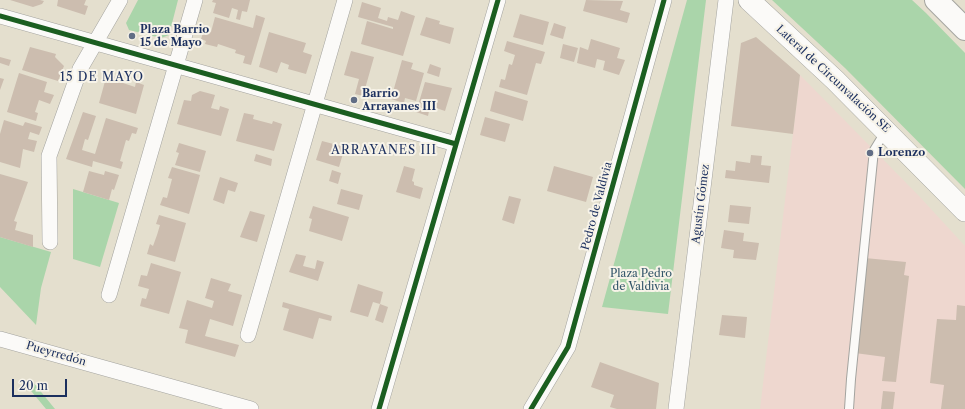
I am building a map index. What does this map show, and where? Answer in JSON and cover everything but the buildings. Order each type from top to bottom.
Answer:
[{"type":"highway","points":[[936,0],[965,29]]},
{"type":"street","points":[[50,242],[49,156],[80,69],[120,0]]},
{"type":"street","points":[[109,295],[195,0]]},
{"type":"street","points":[[248,335],[345,0]]},
{"type":"street","points":[[379,409],[498,0]]},
{"type":"street","name":"Pedro de Valdivia","points":[[531,409],[568,347],[664,0]]},
{"type":"street","name":"Agustín Gómez","points":[[676,409],[726,0]]},
{"type":"street","name":"Lateral de Circunvalación SE","points":[[749,0],[886,129],[965,211]]},
{"type":"street","points":[[0,16],[456,144]]},
{"type":"street","name":"Pueyrredón","points":[[0,338],[251,409]]},
{"type":"lane","points":[[850,409],[851,379],[874,150],[886,129]]},
{"type":"shaded area","name":"Lorenzo","points":[[800,75],[919,196],[965,246],[965,409],[760,409]]},
{"type":"green space","points":[[138,0],[178,0],[169,35],[161,38],[129,30],[126,23]]},
{"type":"green space","name":"Plaza Pedro de Valdivia","points":[[687,0],[706,0],[668,314],[602,307]]},
{"type":"green space","points":[[772,0],[912,0],[926,13],[965,53],[965,189],[845,68]]},
{"type":"green space","points":[[73,189],[119,203],[100,267],[73,259]]},
{"type":"green space","points":[[0,237],[51,252],[41,288],[36,325],[0,287]]},
{"type":"green space","points":[[33,382],[55,409],[46,409],[27,386]]},
{"type":"cycle path","points":[[379,409],[498,0]]},
{"type":"cycle path","points":[[531,409],[568,347],[664,0]]},
{"type":"cycle path","points":[[0,16],[456,144]]},
{"type":"place","name":"Plaza Barrio 15 de Mayo","points":[[132,36]]},
{"type":"place","name":"Barrio Arrayanes III","points":[[354,100]]},
{"type":"place","name":"Lorenzo","points":[[870,153]]},
{"type":"district","name":"15 DE MAYO","points":[[102,78]]},
{"type":"district","name":"ARRAYANES III","points":[[384,151]]}]
